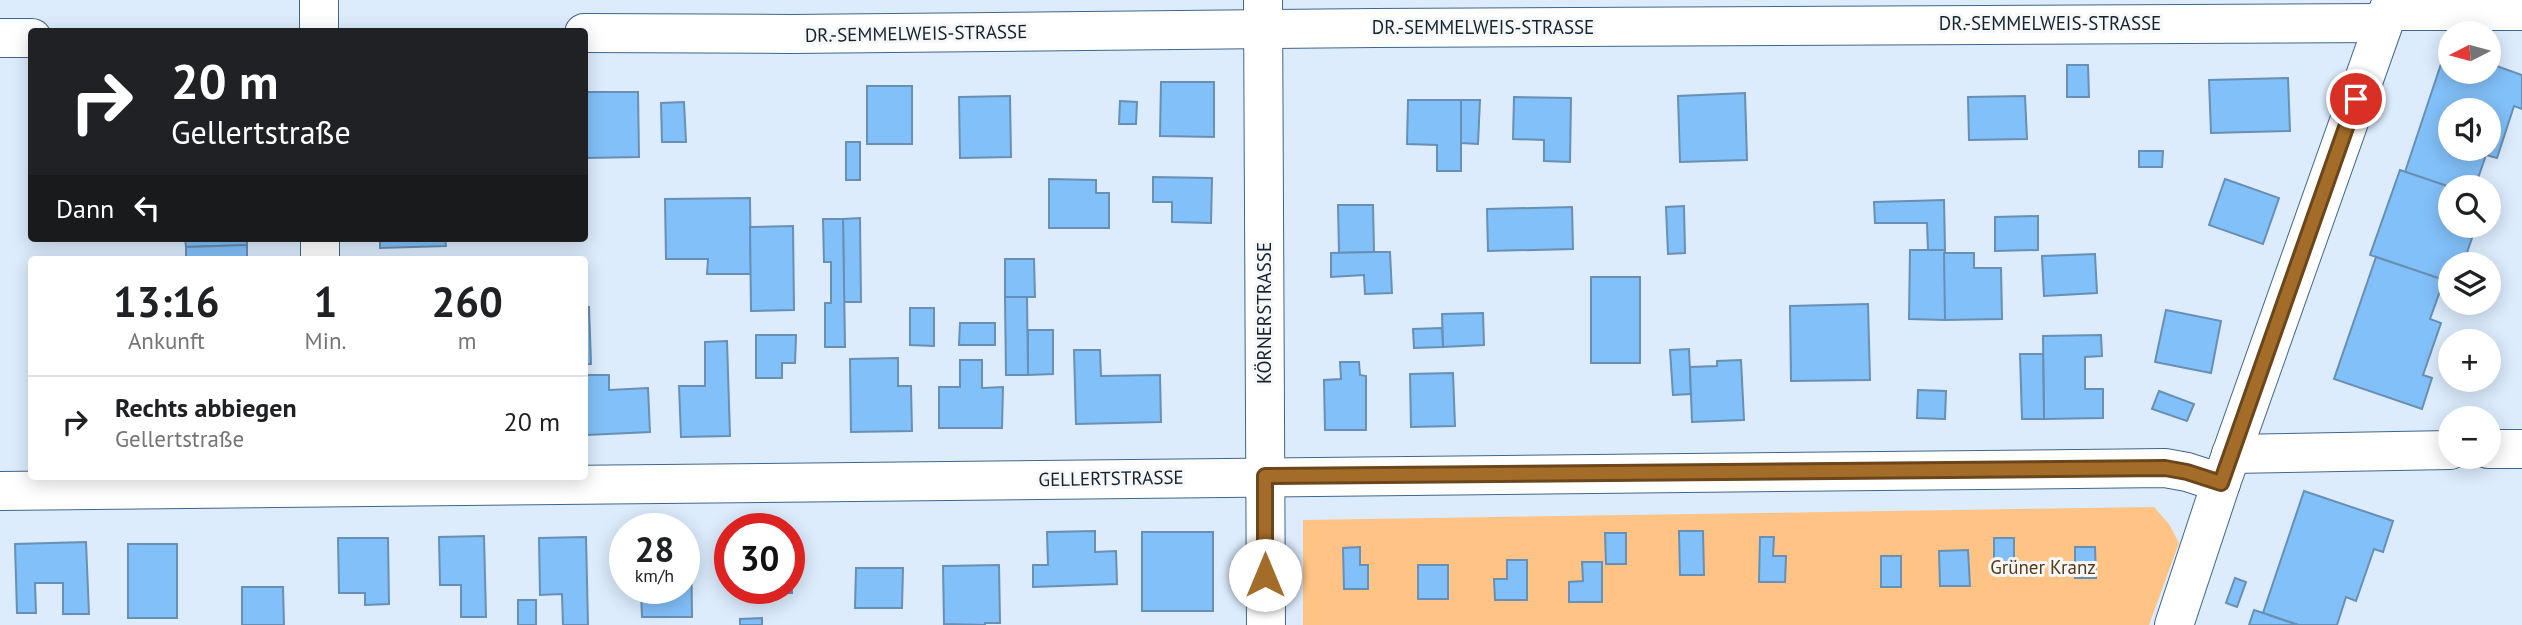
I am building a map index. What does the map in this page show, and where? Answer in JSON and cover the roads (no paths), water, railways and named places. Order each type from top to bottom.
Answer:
[{"type":"street","points":[[319,0],[319,28]]},
{"type":"street","points":[[2174,625],[2387,11]]},
{"type":"street","name":"DR.-SEMMELWEIS-STRASSE","points":[[588,33],[790,34],[1263,14],[2522,11]]},
{"type":"street","name":"KÖRNERSTRASSE","points":[[1263,14],[1266,625]]},
{"type":"street","points":[[0,38],[28,38]]},
{"type":"street","points":[[2501,449],[2522,449]]},
{"type":"street","name":"GELLERTSTRASSE","points":[[0,491],[320,482],[2165,468],[2187,472],[2438,451]]},
{"type":"park label","name":"Grüner Kranz","points":[[2043,567]]}]
